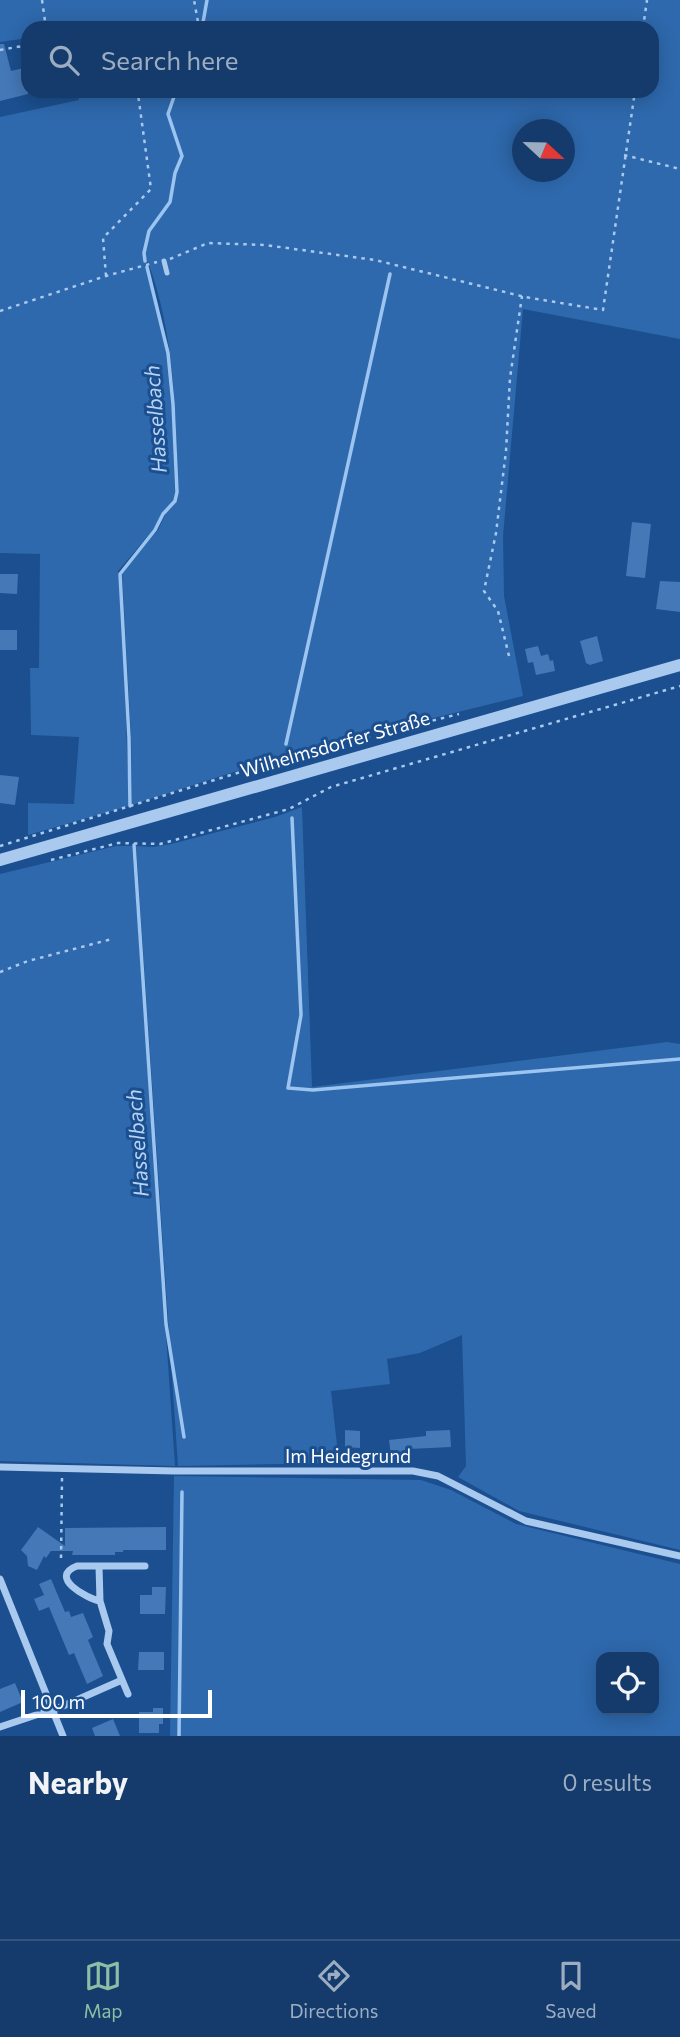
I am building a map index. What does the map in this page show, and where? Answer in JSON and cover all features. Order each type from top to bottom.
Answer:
[{"type":"street","name":"Wilhelmsdorfer Straße","points":[[0,860],[680,665]]},
{"type":"street","name":"Im Heidegrund","points":[[0,1467],[293,1472],[413,1471],[438,1476],[526,1521],[680,1556]]},
{"type":"street","points":[[100,1601],[72,1588],[68,1583],[71,1569],[77,1566],[145,1566]]},
{"type":"street","points":[[100,1566],[100,1601],[108,1624],[108,1648],[128,1693]]},
{"type":"street","points":[[0,1579],[63,1736]]},
{"type":"street","points":[[0,1727],[63,1706],[122,1680]]},
{"type":"lane","points":[[164,261],[167,274]]},
{"type":"path","points":[[43,0],[45,21]]},
{"type":"path","points":[[194,0],[198,21]]},
{"type":"path","points":[[644,21],[647,0]]},
{"type":"path","points":[[0,51],[21,46]]},
{"type":"path","points":[[106,276],[103,238],[150,189],[139,98]]},
{"type":"path","points":[[0,311],[106,276],[164,261],[208,243],[265,245],[375,260],[522,296],[603,310],[634,98]]},
{"type":"path","points":[[624,155],[680,169]]},
{"type":"path","points":[[509,656],[498,611],[484,591],[496,533],[506,451],[510,378],[522,296]]},
{"type":"path","points":[[39,862],[118,844],[160,844],[278,813],[331,788],[680,686]]},
{"type":"path","points":[[0,845],[296,755],[467,712]]},
{"type":"path","points":[[0,972],[28,961],[112,939]]},
{"type":"path","points":[[62,1469],[61,1560],[71,1569]]},
{"type":"shaded area","points":[[0,0],[680,0],[680,339],[523,309],[503,536],[504,596],[523,696],[295,752],[132,805],[122,572],[158,530],[166,513],[177,501],[178,492],[175,405],[169,347],[164,318],[148,262],[145,264],[167,353],[175,491],[174,501],[118,571],[122,602],[129,806],[28,835],[28,803],[74,804],[79,737],[31,735],[30,668],[39,668],[40,554],[0,553],[0,117],[79,98],[659,98],[659,21],[21,21],[21,39],[0,42]]},
{"type":"shaded area","points":[[302,807],[312,1087],[667,1042],[680,1044],[680,1550],[519,1511],[458,1477],[466,1466],[462,1335],[420,1353],[387,1359],[390,1384],[331,1391],[339,1463],[178,1466],[136,846],[171,844],[275,817]]},
{"type":"shaded area","points":[[116,846],[132,846],[175,1466],[0,1461],[0,874]]},
{"type":"shaded area","points":[[174,1476],[421,1480],[451,1490],[516,1524],[680,1564],[680,1736],[170,1736]]},
{"type":"building","points":[[0,44],[4,44],[11,71],[21,69],[21,96],[0,101]]},
{"type":"building","points":[[632,522],[651,524],[645,578],[626,576]]},
{"type":"building","points":[[0,574],[18,574],[17,594],[0,593]]},
{"type":"building","points":[[660,581],[680,582],[680,612],[656,609]]},
{"type":"building","points":[[0,630],[17,630],[17,650],[0,650]]},
{"type":"building","points":[[597,636],[603,661],[590,665],[586,663],[580,641]]},
{"type":"building","points":[[538,646],[541,656],[548,654],[550,661],[553,660],[555,671],[536,675],[533,662],[528,663],[525,649]]},
{"type":"building","points":[[0,775],[19,777],[15,805],[0,803]]},
{"type":"building","points":[[345,1430],[360,1431],[360,1448],[345,1447]]},
{"type":"building","points":[[450,1430],[451,1447],[409,1449],[411,1462],[392,1464],[389,1440],[426,1436],[426,1431]]},
{"type":"building","points":[[38,1527],[65,1546],[65,1528],[166,1527],[166,1550],[123,1550],[115,1552],[115,1555],[72,1555],[73,1551],[51,1551],[46,1558],[44,1556],[37,1570],[28,1566],[27,1556],[21,1550]]},
{"type":"building","points":[[51,1579],[65,1612],[69,1611],[71,1617],[83,1613],[93,1637],[88,1640],[103,1676],[87,1684],[74,1653],[69,1655],[49,1607],[39,1611],[34,1599],[44,1595],[39,1584]]},
{"type":"building","points":[[152,1587],[166,1587],[165,1614],[140,1614],[140,1595],[152,1595]]},
{"type":"building","points":[[139,1652],[164,1652],[164,1670],[138,1670]]},
{"type":"building","points":[[15,1683],[23,1702],[0,1712],[0,1689]]},
{"type":"building","points":[[153,1708],[163,1708],[163,1724],[159,1724],[159,1733],[139,1733],[139,1712],[153,1712]]},
{"type":"building","points":[[113,1719],[120,1736],[95,1736],[92,1728]]},
{"type":"waterway","name":"Hasselbach","points":[[203,21],[207,0]]},
{"type":"waterway","name":"Hasselbach","points":[[145,261],[149,231],[170,202],[175,173],[182,156],[168,114],[174,98]]},
{"type":"waterway","name":"Hasselbach","points":[[130,806],[120,574],[155,530],[163,514],[175,501],[177,492],[168,353],[147,267]]},
{"type":"waterway","points":[[286,744],[390,274]]},
{"type":"waterway","points":[[292,818],[301,1015],[288,1088],[313,1090],[680,1059]]},
{"type":"waterway","name":"Hasselbach","points":[[134,845],[166,1324],[184,1437]]},
{"type":"waterway","name":"Hasselbach","points":[[179,1736],[182,1492]]}]
